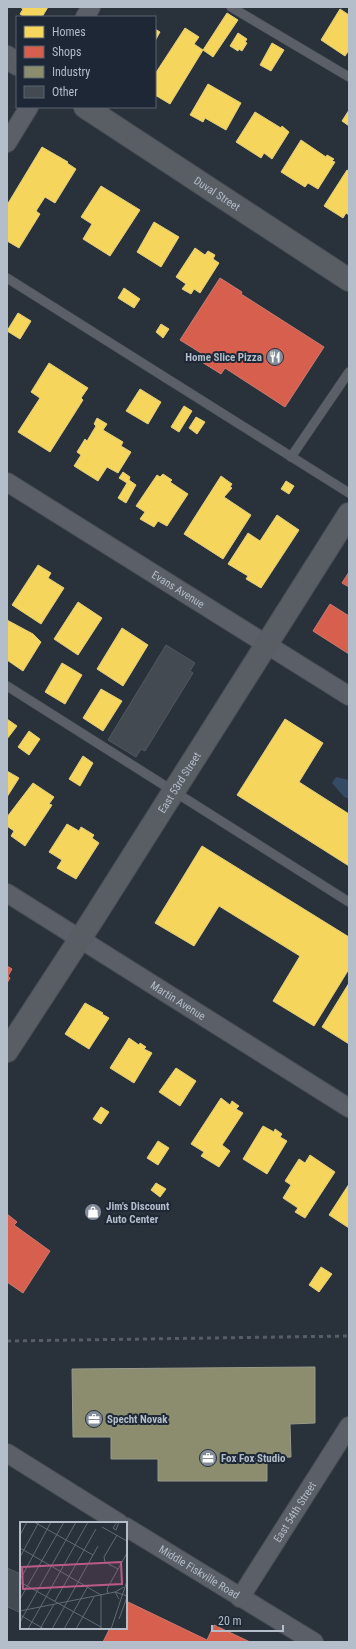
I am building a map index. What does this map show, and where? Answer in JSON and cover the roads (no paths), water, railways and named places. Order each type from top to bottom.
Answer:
[{"type":"street","points":[[86,16],[91,7]]},
{"type":"street","points":[[7,57],[16,63]]},
{"type":"street","points":[[7,143],[28,108]]},
{"type":"street","name":"Duval Street","points":[[86,108],[349,280]]},
{"type":"street","name":"Evans Avenue","points":[[7,482],[349,696]]},
{"type":"street","name":"East 53rd Street","points":[[7,1051],[80,939],[349,514]]},
{"type":"street","name":"Martin Avenue","points":[[7,893],[349,1108]]},
{"type":"street","name":"East 54th Street","points":[[240,1598],[349,1426]]},
{"type":"street","points":[[7,1453],[117,1522]]},
{"type":"street","name":"Middle Fiskville Road","points":[[127,1528],[314,1642]]},
{"type":"lane","points":[[231,7],[349,77]]},
{"type":"lane","points":[[7,278],[349,493]]},
{"type":"lane","points":[[291,457],[349,372]]},
{"type":"lane","points":[[7,686],[349,902]]},
{"type":"water","points":[[336,777],[349,780],[349,799],[344,797],[332,783]]},
{"type":"railway","points":[[7,1341],[349,1336]]},
{"type":"place","name":"Home Slice Pizza","points":[[275,357]]},
{"type":"place","name":"Jim's Discount Auto Center","points":[[93,1212]]},
{"type":"place","name":"Specht Novak","points":[[94,1419]]},
{"type":"place","name":"Fox Fox Studio","points":[[208,1458]]}]
